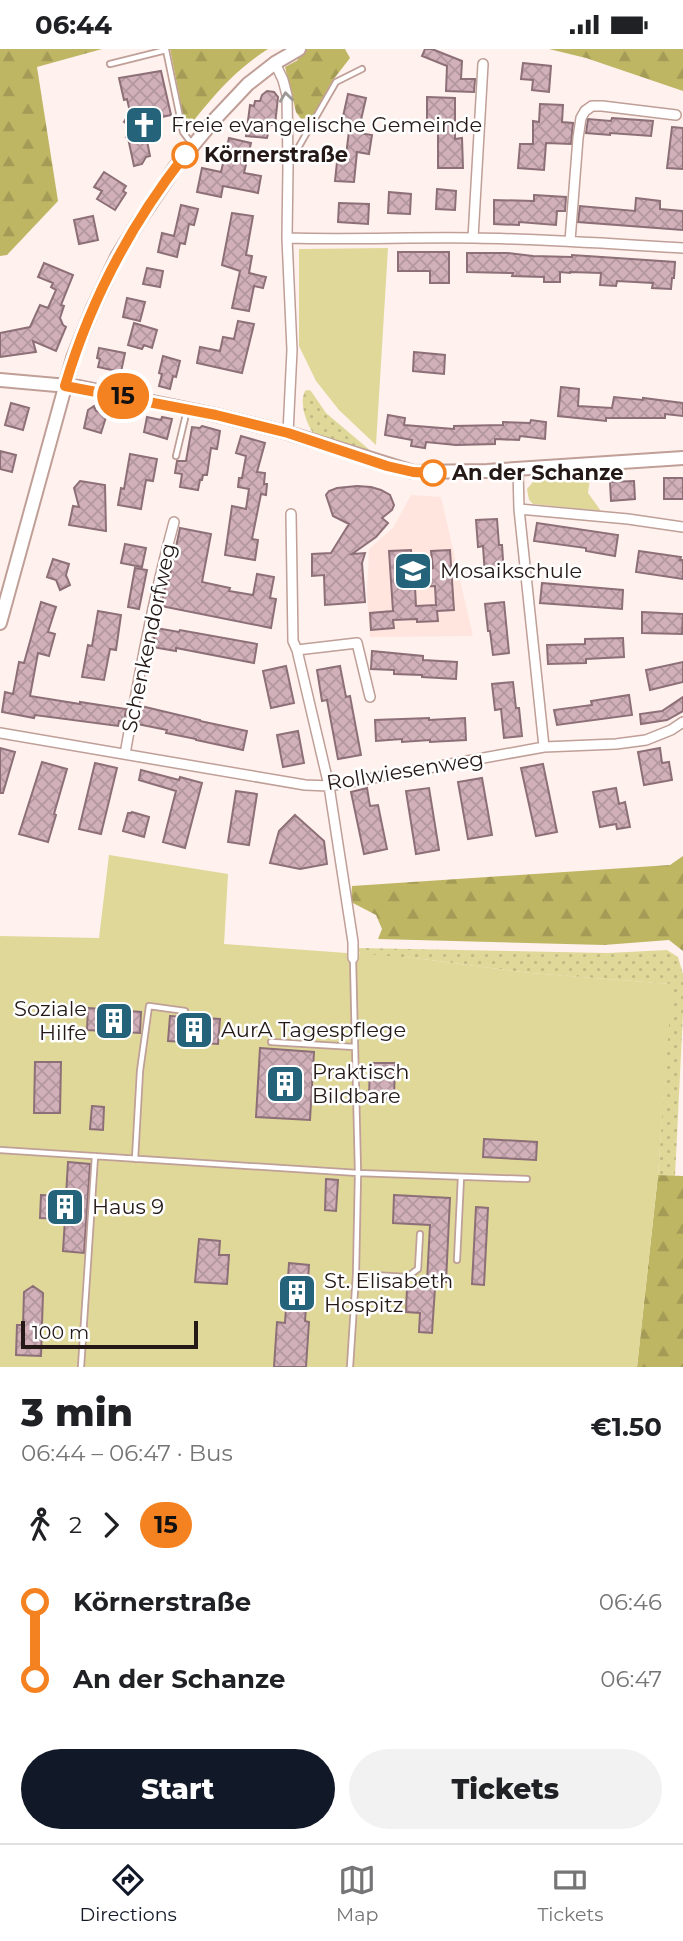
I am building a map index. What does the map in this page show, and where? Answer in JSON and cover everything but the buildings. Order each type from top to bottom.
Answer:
[{"type":"main road","points":[[0,624],[73,358],[113,265],[139,221],[215,118],[248,84],[295,51]]},
{"type":"main road","points":[[0,380],[65,386],[188,409],[288,433],[413,472],[487,471],[683,458]]},
{"type":"street","points":[[275,63],[287,95],[287,238],[292,350],[288,433]]},
{"type":"street","points":[[473,238],[483,64]]},
{"type":"street","points":[[570,241],[578,138],[581,118],[585,111],[592,106],[602,106],[676,115]]},
{"type":"street","points":[[287,238],[473,238],[683,249]]},
{"type":"street","points":[[518,468],[519,509],[544,747]]},
{"type":"street","points":[[519,509],[683,527]]},
{"type":"street","points":[[291,514],[293,641],[329,786],[353,942],[353,958]]},
{"type":"street","name":"Schenkendorfweg","points":[[125,754],[139,671],[174,522]]},
{"type":"street","points":[[297,650],[357,643],[370,697]]},
{"type":"street","name":"Rollwiesenweg","points":[[0,733],[305,785],[329,786],[544,747],[646,740],[683,722]]},
{"type":"lane","points":[[110,64],[166,50],[183,132],[193,145]]},
{"type":"lane","points":[[288,166],[336,82],[362,69]]},
{"type":"lane","points":[[176,456],[188,409]]},
{"type":"lane","points":[[350,1367],[356,1274],[358,1173],[353,958]]},
{"type":"lane","points":[[135,1159],[140,1071],[149,1006],[185,1011]]},
{"type":"lane","points":[[271,1042],[355,1047]]},
{"type":"lane","points":[[0,1150],[358,1173],[527,1179]]},
{"type":"lane","points":[[81,1367],[95,1156]]},
{"type":"lane","points":[[457,1260],[461,1177]]},
{"type":"lane","points":[[356,1274],[407,1277],[418,1269],[420,1234]]},
{"type":"shaded area","points":[[388,248],[376,445],[339,410],[316,381],[299,346],[299,249]]},
{"type":"shaded area","points":[[308,390],[326,413],[372,452],[313,433],[303,407],[303,396]]},
{"type":"shaded area","points":[[543,478],[590,478],[588,493],[601,511],[533,504],[529,500],[527,489],[533,482]]},
{"type":"shaded area","name":"Mosaikschule","points":[[411,495],[441,497],[473,636],[370,637],[367,594],[369,549],[393,528]]},
{"type":"shaded area","points":[[109,855],[228,874],[224,944],[415,958],[530,973],[672,984],[658,1175],[637,1367],[0,1367],[0,936],[99,938]]},
{"type":"shaded area","points":[[358,948],[608,953],[667,950],[678,957],[683,974],[683,1014],[675,1176],[658,1175],[671,984],[530,973],[415,958],[360,955]]},
{"type":"green space","points":[[0,49],[102,49],[37,67],[58,201],[7,255],[0,256]]},
{"type":"green space","points":[[170,49],[268,49],[233,76],[186,130]]},
{"type":"green space","points":[[292,49],[345,49],[350,58],[333,80],[312,117],[301,119],[296,112],[285,67],[298,60]]},
{"type":"green space","points":[[549,49],[683,49],[683,91],[586,58]]},
{"type":"green space","points":[[683,856],[683,951],[669,940],[604,945],[378,939],[382,929],[376,915],[351,902],[352,886],[670,865]]},
{"type":"green space","points":[[658,1175],[683,1176],[683,1367],[637,1367]]},
{"type":"bus line","name":"15","points":[[185,155],[139,221],[104,282],[73,358],[65,386],[216,415],[288,433],[387,466],[433,473]]},
{"type":"place","name":"Freie evangelische Gemeinde","points":[[144,125]]},
{"type":"place","name":"Körnerstraße","points":[[185,155]]},
{"type":"place","name":"An der Schanze","points":[[433,473]]},
{"type":"place","name":"Mosaikschule","points":[[413,571]]},
{"type":"place","name":"Soziale Hilfe","points":[[114,1021]]},
{"type":"place","name":"AurA Tagespflege","points":[[194,1030]]},
{"type":"place","name":"Praktisch Bildbare","points":[[285,1084]]},
{"type":"place","name":"Haus 9","points":[[65,1207]]},
{"type":"place","name":"St. Elisabeth Hospitz","points":[[297,1293]]}]
